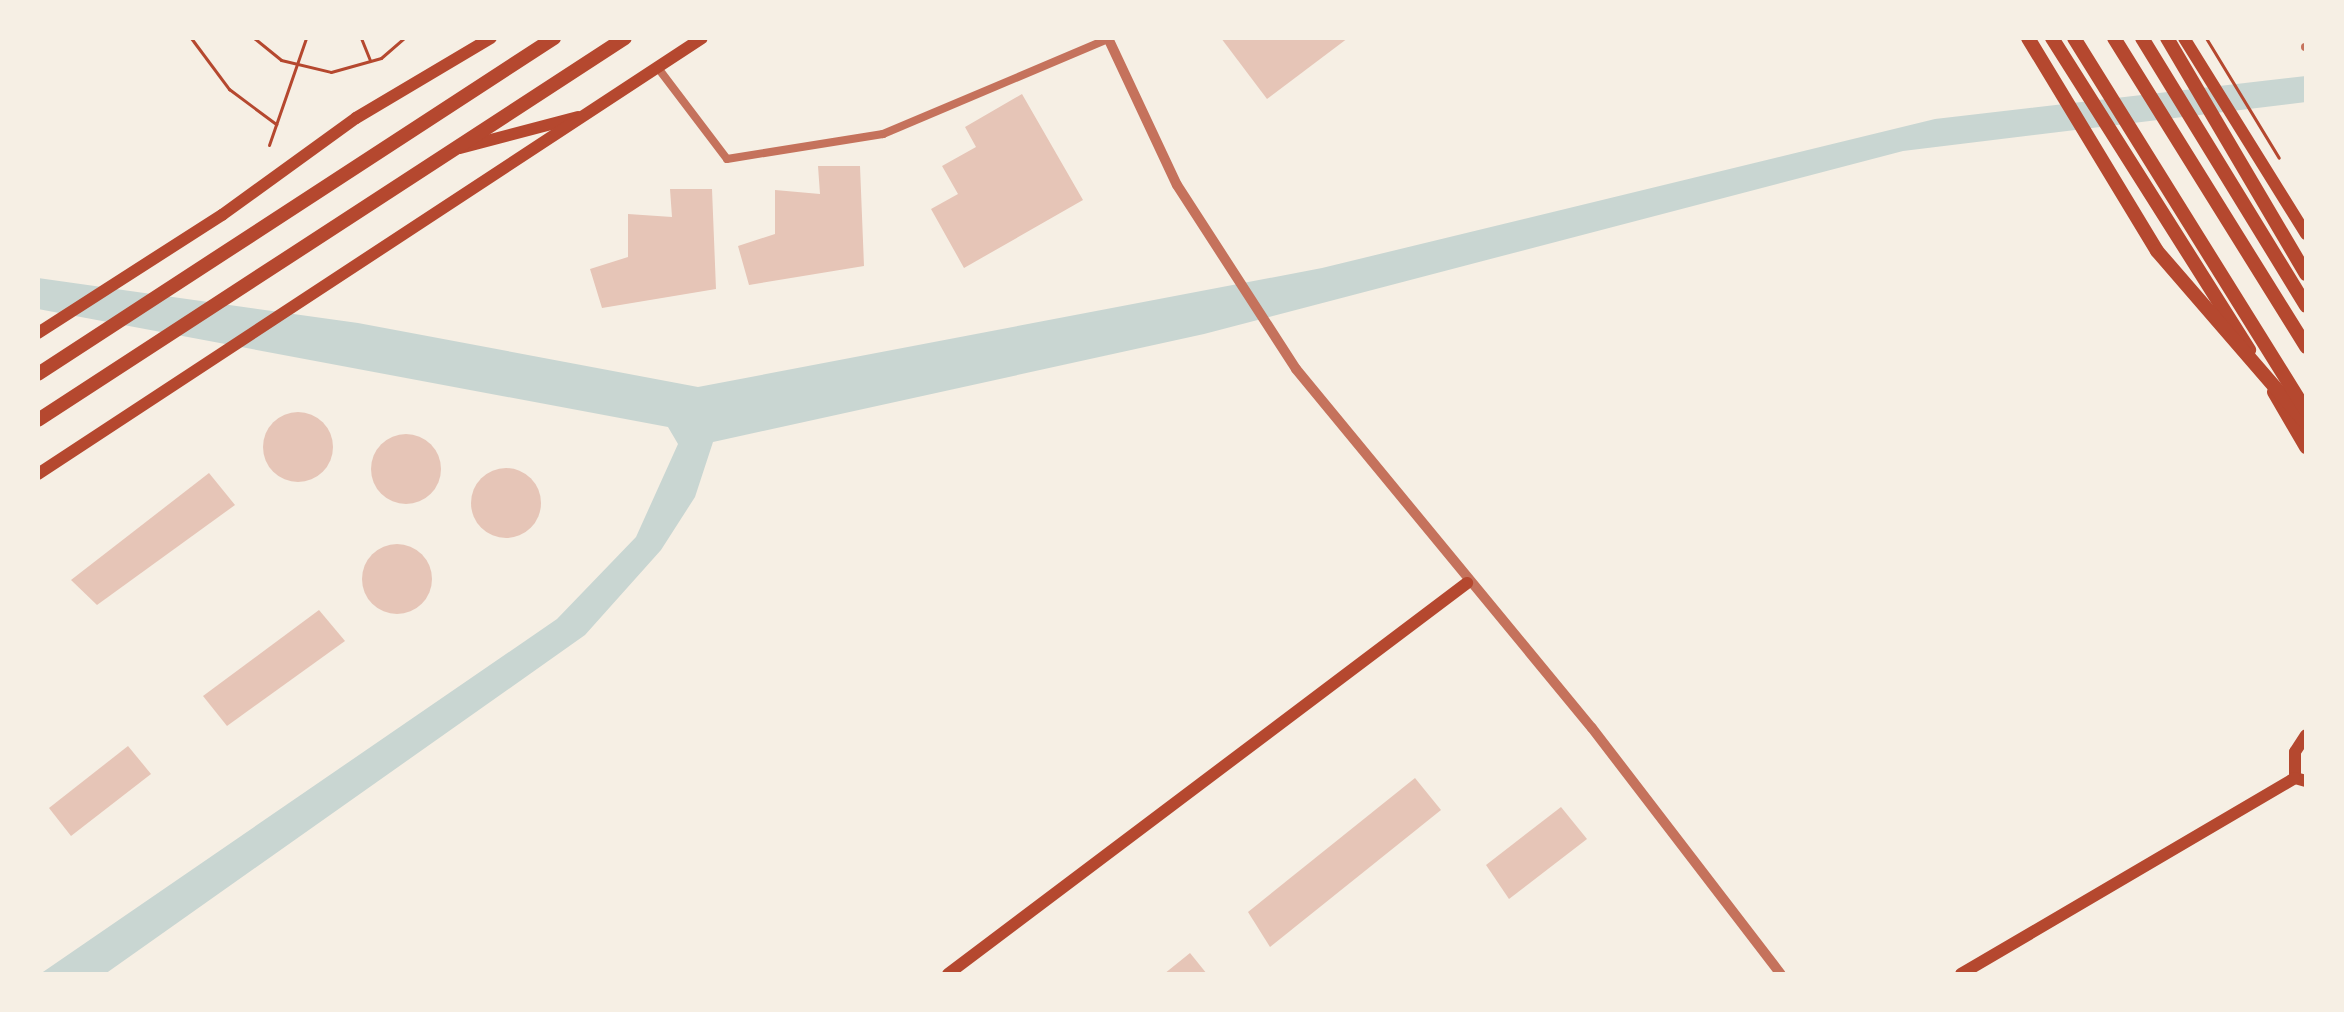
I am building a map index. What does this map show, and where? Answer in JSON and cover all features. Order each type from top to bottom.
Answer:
[{"type":"main road","points":[[38,333],[129,275],[356,118],[491,38]]},
{"type":"main road","points":[[38,374],[170,291],[554,38]]},
{"type":"main road","points":[[38,420],[625,38]]},
{"type":"main road","points":[[38,474],[702,38]]},
{"type":"main road","points":[[2074,38],[2306,410]]},
{"type":"main road","points":[[2114,38],[2306,347]]},
{"type":"main road","points":[[2167,38],[2306,274]]},
{"type":"main road","points":[[2184,38],[2306,234]]},
{"type":"main road","points":[[2030,42],[2157,251],[2306,423]]},
{"type":"main road","points":[[2054,42],[2306,447]]},
{"type":"main road","points":[[2144,42],[2306,306]]},
{"type":"main road","points":[[457,149],[591,113]]},
{"type":"main road","points":[[948,974],[1467,583]]},
{"type":"main road","points":[[1961,974],[2300,780],[2295,752],[2306,735]]},
{"type":"street","points":[[658,68],[727,159],[883,134],[1107,38],[1177,185],[1238,287],[1281,348],[1467,583],[1592,728],[1781,974]]},
{"type":"path","points":[[191,38],[229,89],[276,124]]},
{"type":"path","points":[[254,38],[297,66],[331,72],[371,62],[404,38]]},
{"type":"path","points":[[269,145],[306,38]]},
{"type":"path","points":[[361,38],[371,62]]},
{"type":"path","points":[[2206,38],[2273,147]]},
{"type":"shaded area","points":[[2306,76],[2306,102],[1903,151],[1204,334],[713,442],[695,497],[661,550],[585,635],[105,974],[40,974],[557,619],[636,537],[678,444],[668,427],[38,309],[38,278],[358,323],[698,387],[1322,268],[1935,119]]},
{"type":"building","points":[[1221,38],[1348,38],[1267,99]]},
{"type":"building","points":[[1022,94],[1083,200],[964,268],[931,209],[958,194],[942,166],[976,147],[965,127]]},
{"type":"building","points":[[818,166],[860,166],[864,266],[749,285],[738,246],[775,234],[775,190],[820,194]]},
{"type":"building","points":[[670,189],[712,189],[716,289],[602,308],[590,269],[628,257],[628,214],[672,217]]},
{"type":"building","points":[[298,412],[323,422],[333,447],[323,472],[298,482],[273,472],[263,447],[273,422]]},
{"type":"building","points":[[406,434],[431,444],[441,469],[431,494],[406,504],[381,494],[371,469],[381,444]]},
{"type":"building","points":[[506,468],[531,478],[541,503],[531,528],[506,538],[481,528],[471,503],[481,478]]},
{"type":"building","points":[[209,473],[235,505],[97,605],[71,580]]},
{"type":"building","points":[[397,544],[422,554],[432,579],[422,604],[397,614],[372,604],[362,579],[372,554]]},
{"type":"building","points":[[319,610],[345,641],[227,726],[203,696]]},
{"type":"building","points":[[128,746],[151,774],[71,836],[49,808]]},
{"type":"building","points":[[1415,778],[1441,810],[1270,947],[1248,912]]},
{"type":"building","points":[[1561,807],[1587,839],[1509,899],[1486,865]]},
{"type":"building","points":[[1190,953],[1207,974],[1164,974]]}]
